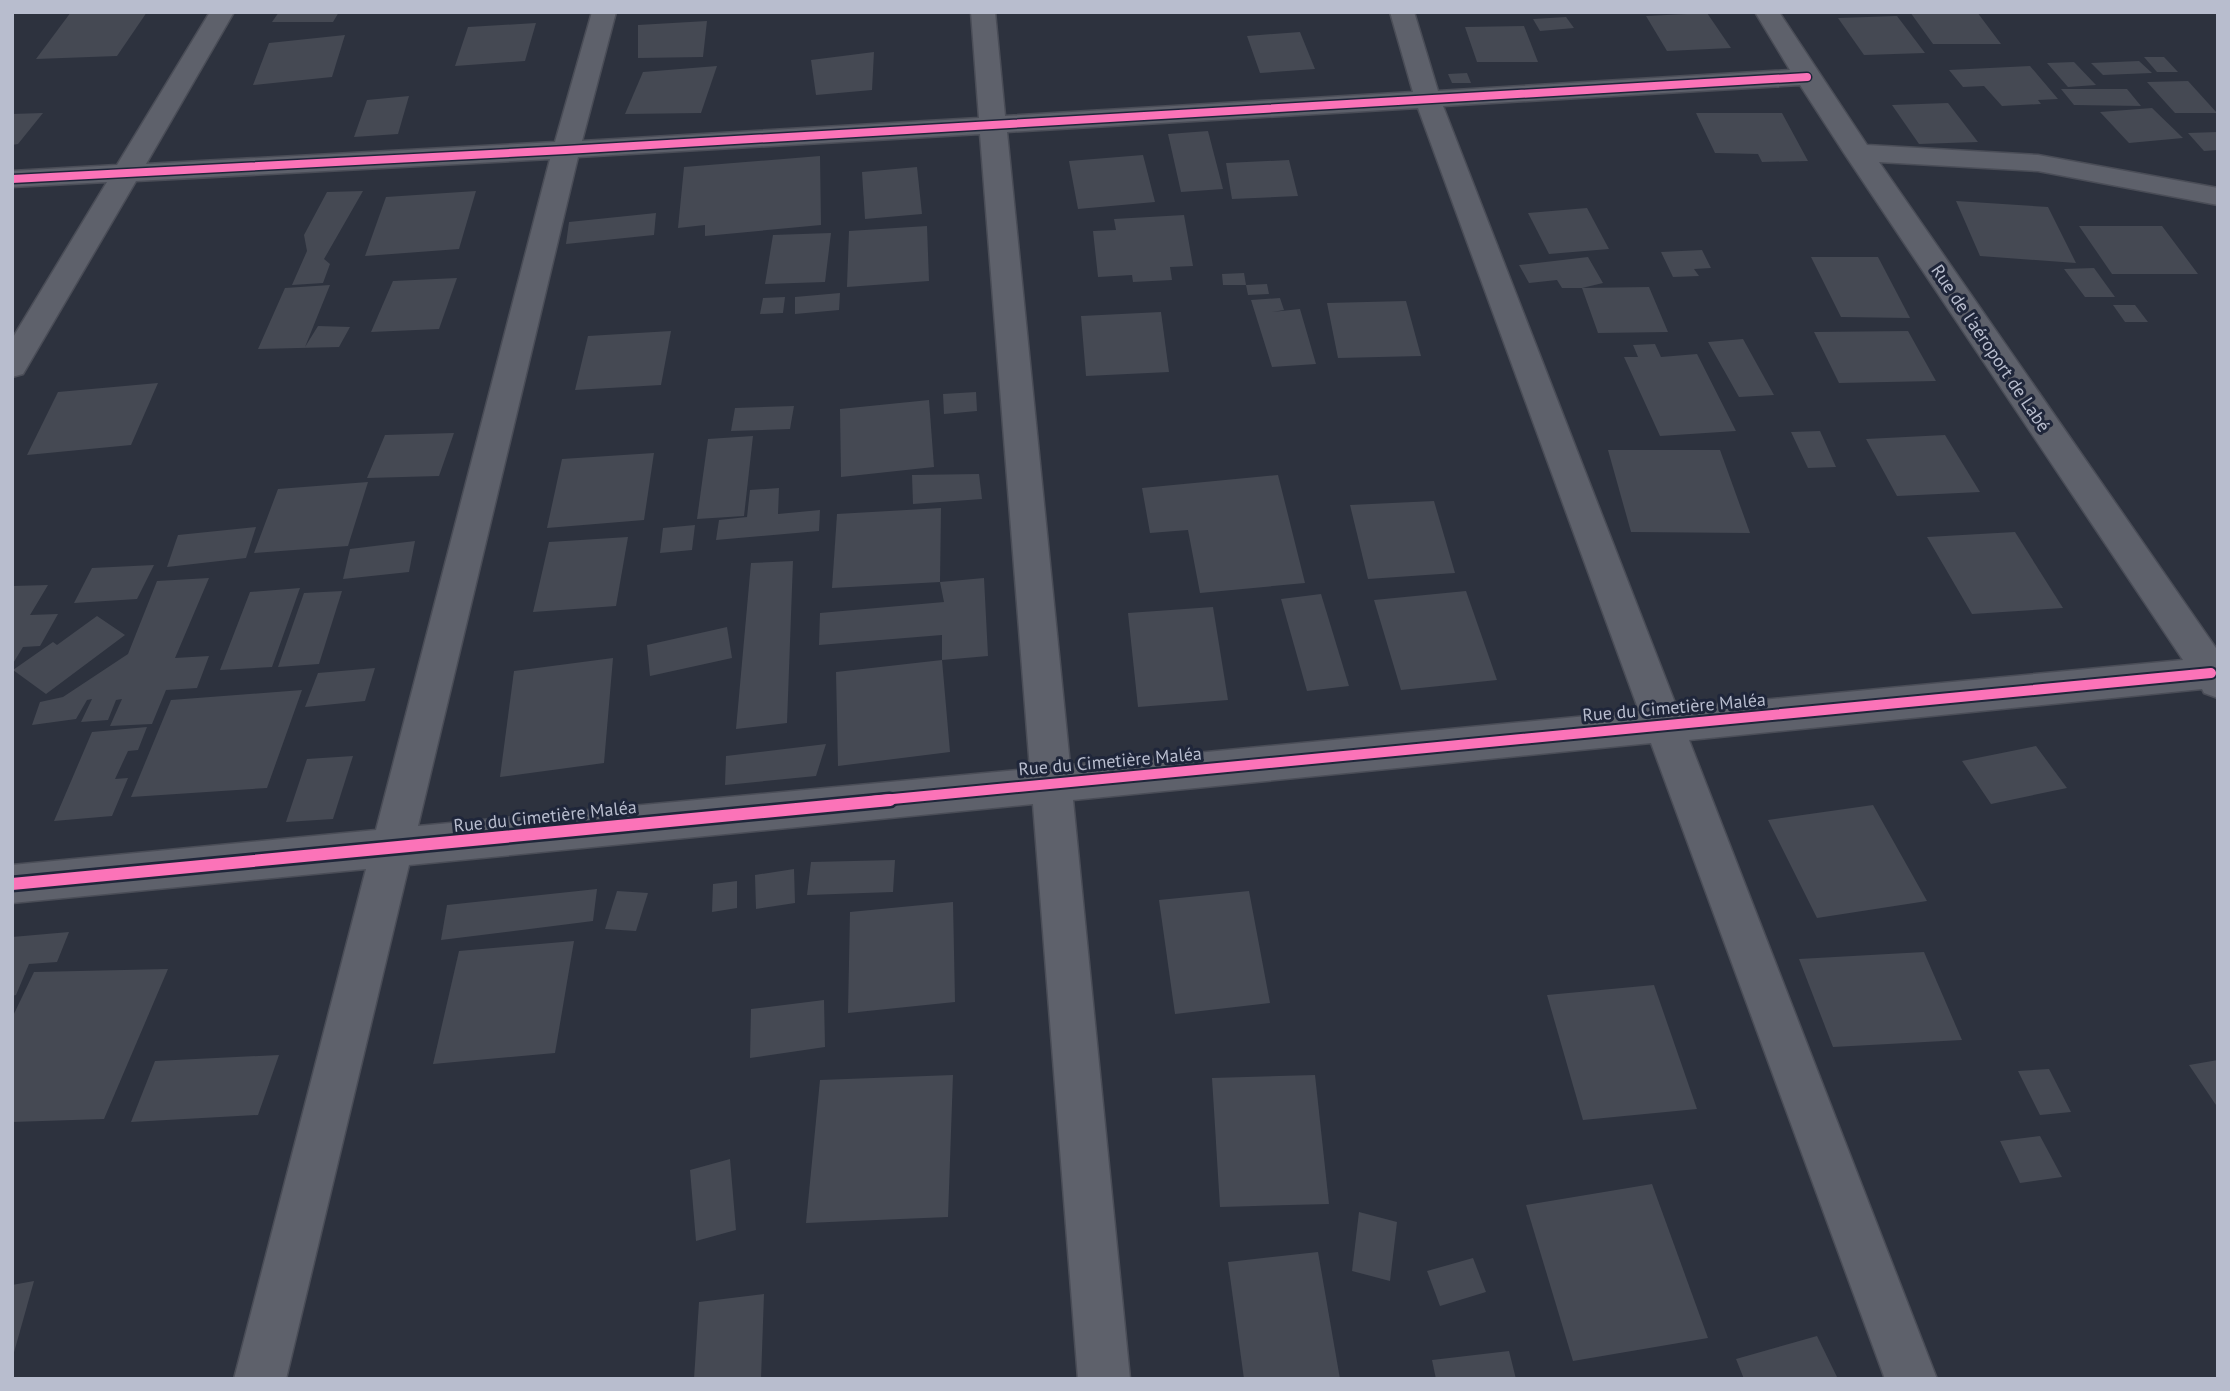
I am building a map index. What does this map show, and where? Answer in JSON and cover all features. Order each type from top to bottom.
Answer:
[{"type":"street","points":[[12,366],[222,12]]},
{"type":"street","points":[[260,1379],[566,150],[604,12]]},
{"type":"street","points":[[983,12],[1104,1379]]},
{"type":"street","points":[[1402,12],[1428,100],[1911,1379]]},
{"type":"street","name":"Rue de l'aéroport de Labé","points":[[1767,12],[1807,78],[2214,677]]},
{"type":"street","points":[[12,179],[566,150],[1807,78]]},
{"type":"street","points":[[1858,153],[2038,163],[2218,197]]},
{"type":"street","name":"Rue du Cimetière Maléa","points":[[12,884],[1664,726],[2214,677]]},
{"type":"building","points":[[71,12],[147,12],[117,56],[36,59]]},
{"type":"building","points":[[279,12],[339,12],[333,22],[272,22]]},
{"type":"building","points":[[1910,12],[1977,12],[2001,44],[1933,44]]},
{"type":"building","points":[[1707,13],[1731,48],[1667,51],[1646,16]]},
{"type":"building","points":[[1897,16],[1925,53],[1864,55],[1838,18]]},
{"type":"building","points":[[1566,17],[1574,28],[1540,31],[1533,19]]},
{"type":"building","points":[[707,21],[703,57],[638,58],[638,25]]},
{"type":"building","points":[[536,23],[525,61],[455,66],[468,27]]},
{"type":"building","points":[[1524,26],[1538,62],[1477,62],[1465,27]]},
{"type":"building","points":[[1300,32],[1315,69],[1260,73],[1247,36]]},
{"type":"building","points":[[345,35],[332,77],[253,85],[269,43]]},
{"type":"building","points":[[874,52],[872,90],[816,95],[811,60]]},
{"type":"building","points":[[2144,57],[2164,57],[2178,72],[2157,72]]},
{"type":"building","points":[[2139,61],[2152,73],[2103,75],[2091,63]]},
{"type":"building","points":[[2074,62],[2096,85],[2068,87],[2047,63]]},
{"type":"building","points":[[717,66],[701,113],[625,114],[643,72]]},
{"type":"building","points":[[2030,66],[2058,99],[2038,100],[2041,104],[2002,106],[1984,86],[1963,87],[1949,70]]},
{"type":"building","points":[[1467,73],[1471,83],[1452,83],[1448,74]]},
{"type":"building","points":[[2188,81],[2217,113],[2175,113],[2147,82]]},
{"type":"building","points":[[2061,89],[2127,89],[2141,106],[2074,105]]},
{"type":"building","points":[[409,96],[398,134],[354,137],[367,100]]},
{"type":"building","points":[[1948,103],[1978,142],[1919,144],[1892,105]]},
{"type":"building","points":[[2152,108],[2183,138],[2129,143],[2100,112]]},
{"type":"building","points":[[43,113],[18,144],[12,145],[12,114]]},
{"type":"building","points":[[1696,113],[1782,113],[1808,161],[1762,162],[1758,154],[1715,153]]},
{"type":"building","points":[[1208,131],[1223,189],[1181,192],[1168,134]]},
{"type":"building","points":[[2218,132],[2218,150],[2204,151],[2188,133]]},
{"type":"building","points":[[1143,155],[1155,202],[1078,209],[1069,161]]},
{"type":"building","points":[[820,156],[821,225],[705,236],[705,225],[678,228],[684,167]]},
{"type":"building","points":[[1289,160],[1298,196],[1232,199],[1226,163]]},
{"type":"building","points":[[917,167],[922,214],[865,219],[862,172]]},
{"type":"building","points":[[363,191],[324,259],[330,264],[323,283],[292,285],[307,251],[304,235],[327,192]]},
{"type":"building","points":[[476,191],[459,249],[365,256],[386,197]]},
{"type":"building","points":[[1956,201],[2048,207],[2076,263],[1980,256]]},
{"type":"building","points":[[1587,208],[1609,249],[1549,254],[1528,213]]},
{"type":"building","points":[[656,213],[654,235],[566,244],[569,222]]},
{"type":"building","points":[[1184,215],[1193,266],[1170,267],[1172,280],[1133,282],[1132,275],[1098,277],[1093,231],[1116,230],[1114,219]]},
{"type":"building","points":[[927,226],[929,281],[847,287],[849,231]]},
{"type":"building","points":[[2079,226],[2162,226],[2198,274],[2112,274]]},
{"type":"building","points":[[831,233],[825,282],[765,284],[773,235]]},
{"type":"building","points":[[1702,250],[1711,268],[1694,269],[1699,276],[1673,277],[1661,252]]},
{"type":"building","points":[[1588,257],[1603,283],[1582,288],[1562,288],[1557,280],[1529,283],[1519,265]]},
{"type":"building","points":[[1811,257],[1878,257],[1910,318],[1841,317]]},
{"type":"building","points":[[2094,268],[2115,297],[2085,297],[2064,269]]},
{"type":"building","points":[[1244,273],[1246,285],[1223,285],[1222,274]]},
{"type":"building","points":[[457,278],[439,329],[371,332],[393,281]]},
{"type":"building","points":[[1267,284],[1269,294],[1248,295],[1246,285]]},
{"type":"building","points":[[330,285],[305,347],[318,326],[350,327],[339,347],[258,349],[285,288]]},
{"type":"building","points":[[1649,287],[1668,332],[1598,333],[1582,288]]},
{"type":"building","points":[[840,293],[839,310],[795,314],[795,297]]},
{"type":"building","points":[[785,297],[783,313],[760,314],[763,298]]},
{"type":"building","points":[[1280,298],[1284,310],[1272,312],[1300,309],[1316,364],[1272,367],[1251,300]]},
{"type":"building","points":[[1406,301],[1421,356],[1338,358],[1327,303]]},
{"type":"building","points":[[2113,305],[2135,305],[2148,322],[2125,322]]},
{"type":"building","points":[[1161,312],[1169,372],[1086,376],[1081,316]]},
{"type":"building","points":[[671,331],[661,385],[575,390],[588,336]]},
{"type":"building","points":[[1908,331],[1936,381],[1839,383],[1814,332]]},
{"type":"building","points":[[1743,339],[1774,395],[1739,397],[1708,342]]},
{"type":"building","points":[[1655,344],[1661,357],[1697,354],[1736,431],[1660,436],[1624,357],[1638,357],[1633,345]]},
{"type":"building","points":[[158,383],[131,445],[27,455],[58,392]]},
{"type":"building","points":[[976,392],[977,411],[944,414],[943,394]]},
{"type":"building","points":[[929,400],[934,467],[841,477],[840,409]]},
{"type":"building","points":[[794,406],[790,429],[731,431],[735,408]]},
{"type":"building","points":[[1820,431],[1836,467],[1808,468],[1791,432]]},
{"type":"building","points":[[454,433],[439,476],[367,478],[385,435]]},
{"type":"building","points":[[1945,435],[1980,492],[1897,496],[1866,439]]},
{"type":"building","points":[[753,436],[744,516],[697,519],[708,439]]},
{"type":"building","points":[[1608,450],[1720,450],[1750,533],[1631,532]]},
{"type":"building","points":[[654,453],[644,520],[547,528],[562,459]]},
{"type":"building","points":[[979,474],[982,499],[913,504],[912,475]]},
{"type":"building","points":[[1278,475],[1305,583],[1200,593],[1188,530],[1150,533],[1142,488]]},
{"type":"building","points":[[368,482],[348,546],[254,553],[278,489]]},
{"type":"building","points":[[779,488],[778,514],[820,510],[819,531],[716,540],[719,520],[747,517],[750,490]]},
{"type":"building","points":[[1434,501],[1455,573],[1368,579],[1350,505]]},
{"type":"building","points":[[941,508],[940,582],[832,588],[837,514]]},
{"type":"building","points":[[695,525],[692,550],[660,553],[663,528]]},
{"type":"building","points":[[256,527],[246,558],[167,567],[178,535]]},
{"type":"building","points":[[2015,532],[2063,608],[1972,614],[1927,537]]},
{"type":"building","points":[[628,537],[616,606],[533,612],[549,542]]},
{"type":"building","points":[[415,541],[409,572],[343,579],[350,549]]},
{"type":"building","points":[[793,561],[787,723],[736,729],[751,563]]},
{"type":"building","points":[[154,565],[137,599],[74,603],[92,568]]},
{"type":"building","points":[[209,578],[175,658],[209,656],[197,688],[166,690],[152,724],[110,726],[122,699],[116,700],[108,720],[81,722],[92,699],[87,700],[76,719],[32,725],[40,702],[63,697],[128,654],[157,581]]},
{"type":"building","points":[[984,578],[988,656],[942,660],[942,635],[819,645],[820,613],[944,602],[940,582]]},
{"type":"building","points":[[48,585],[30,615],[58,614],[40,646],[23,647],[12,665],[12,586]]},
{"type":"building","points":[[300,588],[272,667],[220,670],[250,592]]},
{"type":"building","points":[[342,591],[319,664],[278,667],[304,593]]},
{"type":"building","points":[[1466,591],[1497,680],[1401,690],[1374,600]]},
{"type":"building","points":[[1321,594],[1349,686],[1307,691],[1281,599]]},
{"type":"building","points":[[1213,607],[1228,700],[1138,707],[1128,613]]},
{"type":"building","points":[[97,616],[125,635],[46,694],[13,670],[53,642],[57,645]]},
{"type":"building","points":[[727,627],[732,658],[650,676],[647,645]]},
{"type":"building","points":[[613,658],[604,763],[500,777],[514,671]]},
{"type":"building","points":[[942,660],[950,752],[838,766],[836,672]]},
{"type":"building","points":[[375,668],[365,701],[305,707],[318,673]]},
{"type":"building","points":[[302,690],[267,788],[131,797],[171,700]]},
{"type":"building","points":[[147,727],[138,750],[128,751],[115,779],[128,778],[112,816],[54,821],[92,732]]},
{"type":"building","points":[[826,744],[816,776],[725,785],[726,756]]},
{"type":"building","points":[[2036,746],[2067,788],[1991,804],[1962,761]]},
{"type":"building","points":[[353,756],[333,819],[286,822],[307,759]]},
{"type":"building","points":[[1873,805],[1927,901],[1817,918],[1768,820]]},
{"type":"building","points":[[895,860],[893,892],[807,895],[811,862]]},
{"type":"building","points":[[794,869],[795,903],[756,909],[755,875]]},
{"type":"building","points":[[737,881],[737,908],[712,912],[713,884]]},
{"type":"building","points":[[597,889],[593,921],[441,940],[447,905]]},
{"type":"building","points":[[617,891],[648,893],[636,931],[605,929]]},
{"type":"building","points":[[1249,891],[1270,1003],[1175,1014],[1159,900]]},
{"type":"building","points":[[953,902],[955,1002],[848,1013],[850,912]]},
{"type":"building","points":[[69,932],[57,962],[29,964],[16,995],[12,996],[12,937]]},
{"type":"building","points":[[574,941],[555,1053],[433,1064],[459,951]]},
{"type":"building","points":[[1924,952],[1962,1040],[1833,1047],[1799,959]]},
{"type":"building","points":[[168,969],[104,1119],[12,1122],[12,1018],[34,972]]},
{"type":"building","points":[[1654,985],[1697,1109],[1583,1120],[1547,995]]},
{"type":"building","points":[[824,1000],[825,1047],[750,1058],[751,1009]]},
{"type":"building","points":[[279,1055],[258,1115],[131,1122],[155,1061]]},
{"type":"building","points":[[2218,1060],[2218,1108],[2189,1065]]},
{"type":"building","points":[[2049,1069],[2071,1112],[2040,1115],[2018,1071]]},
{"type":"building","points":[[953,1075],[948,1217],[806,1223],[820,1080]]},
{"type":"building","points":[[1315,1075],[1329,1204],[1220,1207],[1212,1078]]},
{"type":"building","points":[[2040,1136],[2062,1177],[2020,1183],[2000,1141]]},
{"type":"building","points":[[730,1159],[736,1230],[696,1241],[690,1170]]},
{"type":"building","points":[[1652,1184],[1708,1338],[1573,1361],[1526,1205]]},
{"type":"building","points":[[1359,1212],[1397,1222],[1390,1281],[1352,1271]]},
{"type":"building","points":[[1318,1252],[1340,1379],[1244,1379],[1228,1262]]},
{"type":"building","points":[[1473,1258],[1486,1292],[1440,1306],[1427,1271]]},
{"type":"building","points":[[34,1281],[13,1356],[12,1285]]},
{"type":"building","points":[[764,1294],[761,1379],[694,1379],[699,1302]]},
{"type":"building","points":[[1817,1336],[1838,1379],[1744,1379],[1736,1359]]},
{"type":"building","points":[[1509,1351],[1516,1379],[1436,1379],[1432,1360]]},
{"type":"cycle path","points":[[12,179],[566,150],[1807,77]]},
{"type":"cycle path","points":[[12,884],[2211,673]]}]
